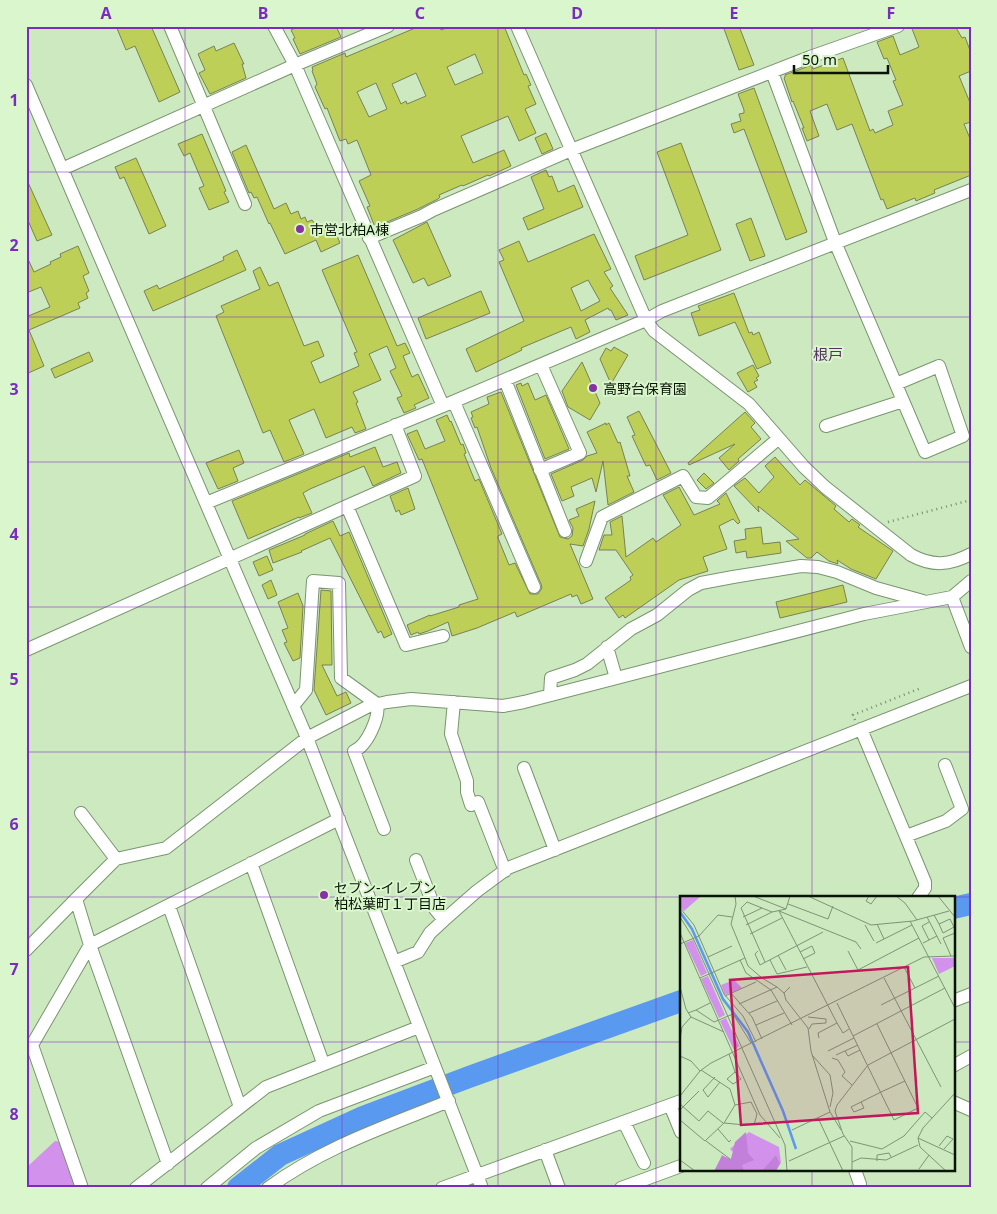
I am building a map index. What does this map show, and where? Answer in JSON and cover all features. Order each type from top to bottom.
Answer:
[{"type":"street","points":[[170,26],[245,204]]},
{"type":"street","points":[[274,26],[295,65],[370,238],[534,587]]},
{"type":"street","points":[[62,169],[295,65],[388,26]]},
{"type":"street","points":[[517,26],[646,320],[654,331],[749,404],[804,467],[826,487],[918,559],[946,563],[956,562],[971,554]]},
{"type":"street","points":[[370,238],[571,150],[772,72],[898,26]]},
{"type":"street","points":[[772,72],[835,242],[925,452],[963,436],[939,366],[896,384]]},
{"type":"street","points":[[26,85],[294,706],[482,1188]]},
{"type":"street","points":[[206,503],[449,404],[646,320],[671,307],[971,190]]},
{"type":"street","points":[[540,365],[580,453],[540,470]]},
{"type":"street","points":[[505,380],[565,531]]},
{"type":"street","points":[[826,426],[903,400]]},
{"type":"street","points":[[26,650],[415,476],[395,426]]},
{"type":"street","points":[[586,561],[602,517],[683,476],[696,497],[708,498],[778,439]]},
{"type":"street","points":[[347,506],[406,645],[443,636]]},
{"type":"street","points":[[550,695],[551,678],[587,664],[631,629],[657,615],[688,590],[701,584],[733,576],[801,566],[818,567],[837,572],[876,588],[928,602]]},
{"type":"street","points":[[294,706],[306,690],[313,581],[339,584],[341,678],[377,704],[378,710],[370,735],[354,751],[384,829]]},
{"type":"street","points":[[26,950],[116,859],[166,848],[307,738],[369,706],[411,699],[503,706],[864,614],[952,597],[971,581]]},
{"type":"street","points":[[952,597],[971,647]]},
{"type":"street","points":[[607,647],[616,678]]},
{"type":"street","points":[[394,962],[418,952],[430,933],[477,891],[505,871],[858,725],[923,712],[971,686]]},
{"type":"street","points":[[454,702],[452,734],[467,781],[467,792],[471,804],[478,802],[505,871]]},
{"type":"street","points":[[858,725],[926,882],[925,888],[919,896]]},
{"type":"street","points":[[906,836],[946,821],[962,809],[945,765]]},
{"type":"street","points":[[524,768],[555,850]]},
{"type":"street","points":[[81,813],[116,859]]},
{"type":"street","points":[[82,1188],[29,1047],[90,945],[339,819]]},
{"type":"street","points":[[416,860],[435,908],[444,920]]},
{"type":"street","points":[[251,863],[323,1064]]},
{"type":"street","points":[[76,899],[90,945],[168,1164]]},
{"type":"street","points":[[169,906],[240,1107]]},
{"type":"street","points":[[954,1001],[971,994]]},
{"type":"street","points":[[136,1188],[266,1086],[419,1027]]},
{"type":"street","points":[[954,1065],[971,1056]]},
{"type":"street","points":[[207,1188],[256,1148],[319,1111],[436,1071]]},
{"type":"street","points":[[268,1188],[288,1174],[343,1143],[447,1099]]},
{"type":"street","points":[[954,1102],[971,1110]]},
{"type":"street","points":[[442,1188],[675,1103],[680,1127]]},
{"type":"street","points":[[624,1122],[644,1163]]},
{"type":"street","points":[[545,1150],[559,1188]]},
{"type":"street","points":[[622,1188],[680,1166]]},
{"type":"street","points":[[857,1172],[860,1188]]},
{"type":"path","points":[[875,526],[971,500]]},
{"type":"path","points":[[858,725],[853,715],[921,688]]},
{"type":"shaded area","points":[[55,1141],[60,1142],[76,1188],[26,1188],[26,1168]]},
{"type":"building","points":[[116,26],[151,26],[180,92],[159,102],[135,46],[126,50]]},
{"type":"building","points":[[299,26],[336,26],[341,37],[300,54],[291,30]]},
{"type":"building","points":[[420,26],[440,26],[441,30],[452,26],[504,26],[524,75],[526,74],[531,85],[528,86],[536,104],[525,109],[536,133],[519,141],[508,116],[461,136],[473,163],[504,150],[511,166],[439,195],[438,199],[418,209],[375,227],[367,207],[370,206],[359,181],[371,175],[357,140],[348,144],[346,139],[340,141],[327,108],[325,109],[315,87],[317,84],[312,71],[312,67],[345,53],[346,57]],"holes":[[[475,54],[483,73],[455,85],[447,67]],[[416,73],[426,96],[407,104],[406,101],[401,104],[392,84]],[[376,83],[387,109],[369,117],[357,92]]]},
{"type":"building","points":[[723,26],[739,26],[754,65],[739,70]]},
{"type":"building","points":[[911,26],[955,26],[962,38],[965,37],[971,53],[971,71],[959,76],[971,105],[971,122],[964,124],[971,141],[971,175],[934,190],[935,193],[916,201],[915,198],[887,209],[883,199],[881,200],[852,124],[837,130],[827,104],[810,111],[819,136],[807,141],[802,128],[804,128],[784,78],[785,75],[812,65],[813,69],[843,58],[870,131],[873,129],[875,133],[893,125],[888,111],[903,105],[893,81],[896,80],[887,58],[884,59],[877,42],[893,36],[900,55],[919,47]]},
{"type":"building","points":[[234,43],[244,64],[242,64],[246,78],[210,94],[199,73],[205,70],[198,54],[214,46],[216,51]]},
{"type":"building","points":[[754,88],[807,232],[786,240],[744,129],[734,133],[731,124],[741,121],[739,114],[744,113],[738,94]]},
{"type":"building","points":[[546,133],[553,149],[542,154],[535,138]]},
{"type":"building","points":[[202,134],[229,202],[209,210],[199,188],[204,186],[190,153],[184,156],[178,144]]},
{"type":"building","points":[[681,143],[721,250],[644,280],[635,256],[688,235],[657,152]]},
{"type":"building","points":[[246,145],[274,209],[286,203],[291,214],[298,211],[301,219],[305,217],[307,222],[312,220],[319,229],[324,226],[326,232],[334,229],[340,243],[321,252],[316,240],[285,254],[257,197],[254,198],[251,192],[249,193],[232,152]]},
{"type":"building","points":[[136,158],[166,226],[149,234],[124,177],[120,179],[115,167]]},
{"type":"building","points":[[546,170],[549,177],[552,176],[558,192],[574,185],[583,207],[528,230],[523,218],[544,209],[531,177]]},
{"type":"building","points":[[26,178],[52,235],[37,241],[26,216]]},
{"type":"building","points":[[751,218],[765,256],[750,261],[736,224]]},
{"type":"building","points":[[427,222],[451,276],[428,286],[424,278],[413,283],[393,240]]},
{"type":"building","points":[[594,234],[611,269],[604,272],[613,286],[610,288],[628,315],[616,320],[608,308],[585,320],[590,332],[576,339],[571,327],[521,348],[522,350],[476,372],[466,349],[524,321],[499,262],[504,260],[499,250],[519,241],[528,262]],"holes":[[[588,280],[600,301],[581,311],[571,288]]]},
{"type":"building","points":[[78,246],[89,273],[83,276],[89,291],[86,293],[88,298],[78,303],[80,308],[29,330],[44,366],[26,374],[26,317],[50,307],[41,287],[26,293],[26,255],[34,272],[51,264],[50,262],[61,257],[60,254]]},
{"type":"building","points":[[237,250],[246,270],[153,311],[144,291],[157,285],[159,289],[224,260],[223,257]]},
{"type":"building","points":[[358,255],[397,346],[405,343],[410,353],[403,356],[412,377],[418,374],[429,398],[414,405],[416,408],[404,413],[397,398],[402,396],[390,371],[396,368],[387,346],[369,354],[381,380],[353,392],[366,429],[355,433],[352,427],[326,438],[314,409],[289,420],[304,454],[284,462],[270,430],[263,433],[216,316],[224,312],[221,306],[260,289],[253,271],[260,267],[269,286],[278,282],[304,346],[318,341],[324,356],[311,362],[320,383],[334,377],[359,366],[354,353],[357,352],[322,270]]},
{"type":"building","points":[[481,291],[490,313],[426,339],[418,318]]},
{"type":"building","points":[[734,293],[749,333],[752,332],[753,335],[759,332],[771,363],[757,369],[735,322],[699,336],[691,313],[700,310],[698,306]]},
{"type":"building","points":[[614,347],[628,355],[611,384],[600,359],[606,348],[611,351]]},
{"type":"building","points":[[89,352],[93,361],[55,378],[51,369]]},
{"type":"building","points":[[582,362],[600,403],[590,420],[568,407],[562,391]]},
{"type":"building","points":[[753,365],[759,376],[756,378],[758,380],[754,382],[757,387],[748,392],[737,373]]},
{"type":"building","points":[[521,383],[522,386],[528,383],[535,400],[546,395],[569,449],[545,459],[516,385]]},
{"type":"building","points":[[501,392],[560,537],[568,539],[572,536],[573,528],[569,520],[579,516],[576,509],[595,501],[583,546],[570,544],[593,599],[581,604],[577,595],[572,597],[571,594],[517,617],[515,612],[452,636],[448,622],[428,631],[411,635],[407,625],[478,599],[422,459],[419,460],[407,434],[417,430],[425,449],[445,441],[436,420],[447,415],[461,445],[463,444],[466,453],[464,454],[475,481],[479,479],[502,534],[498,538],[509,565],[515,563],[530,594],[538,594],[542,588],[491,468],[477,427],[475,428],[471,418],[473,417],[471,412],[489,404],[487,397]]},
{"type":"building","points":[[639,411],[671,473],[657,480],[650,465],[646,466],[632,436],[635,435],[627,417]]},
{"type":"building","points":[[745,412],[755,423],[751,427],[761,439],[738,459],[739,461],[729,470],[719,458],[735,444],[689,465],[688,463]]},
{"type":"building","points":[[606,423],[606,425],[609,423],[618,443],[620,442],[630,476],[627,476],[634,492],[608,505],[603,461],[596,492],[592,478],[571,487],[574,496],[562,501],[551,474],[597,453],[587,432]]},
{"type":"building","points":[[375,447],[383,467],[397,462],[401,473],[373,486],[364,466],[310,489],[303,493],[312,513],[248,539],[232,501],[349,453],[350,457]]},
{"type":"building","points":[[239,450],[244,463],[233,468],[238,481],[218,489],[206,463]]},
{"type":"building","points":[[775,457],[800,485],[805,480],[836,506],[834,509],[849,522],[852,519],[860,525],[858,527],[893,551],[876,579],[851,569],[837,560],[838,564],[829,561],[817,552],[811,558],[807,558],[786,541],[799,539],[758,506],[759,512],[734,486],[745,478],[759,493],[774,477],[765,466]]},
{"type":"building","points":[[704,473],[714,483],[706,489],[697,480]]},
{"type":"building","points":[[679,487],[694,515],[720,504],[717,501],[726,493],[740,522],[738,524],[733,519],[719,526],[727,549],[703,557],[708,571],[679,580],[625,618],[623,615],[619,618],[605,598],[631,580],[630,577],[633,575],[616,550],[599,550],[604,535],[612,535],[610,522],[622,516],[626,557],[653,538],[656,542],[681,525],[663,495]]},
{"type":"building","points":[[408,488],[415,509],[401,515],[399,510],[396,512],[390,496]]},
{"type":"building","points":[[333,521],[340,536],[349,532],[392,634],[384,638],[381,631],[378,633],[330,538],[302,552],[273,563],[269,550]]},
{"type":"building","points":[[761,527],[763,544],[780,542],[781,553],[747,558],[746,551],[736,553],[734,541],[746,539],[745,529]]},
{"type":"building","points":[[267,556],[273,570],[259,576],[253,562]]},
{"type":"building","points":[[271,580],[277,595],[268,599],[262,585]]},
{"type":"building","points":[[843,585],[847,602],[780,618],[776,602]]},
{"type":"building","points":[[321,590],[331,591],[332,665],[322,665],[337,696],[346,692],[351,703],[326,715],[314,690]]},
{"type":"building","points":[[298,593],[303,606],[300,658],[293,661],[284,643],[287,642],[282,630],[288,628],[278,602]]},
{"type":"waterway","points":[[954,908],[971,904]]},
{"type":"waterway","points":[[238,1188],[280,1155],[363,1117],[680,1001]]},
{"type":"place","name":"市営北柏A棟","points":[[300,229]]},
{"type":"place","name":"高野台保育園","points":[[593,388]]},
{"type":"place","name":"セブン-イレブン 柏松葉町１丁目店","points":[[324,895]]},
{"type":"district","name":"根戸","points":[[828,354]]}]
